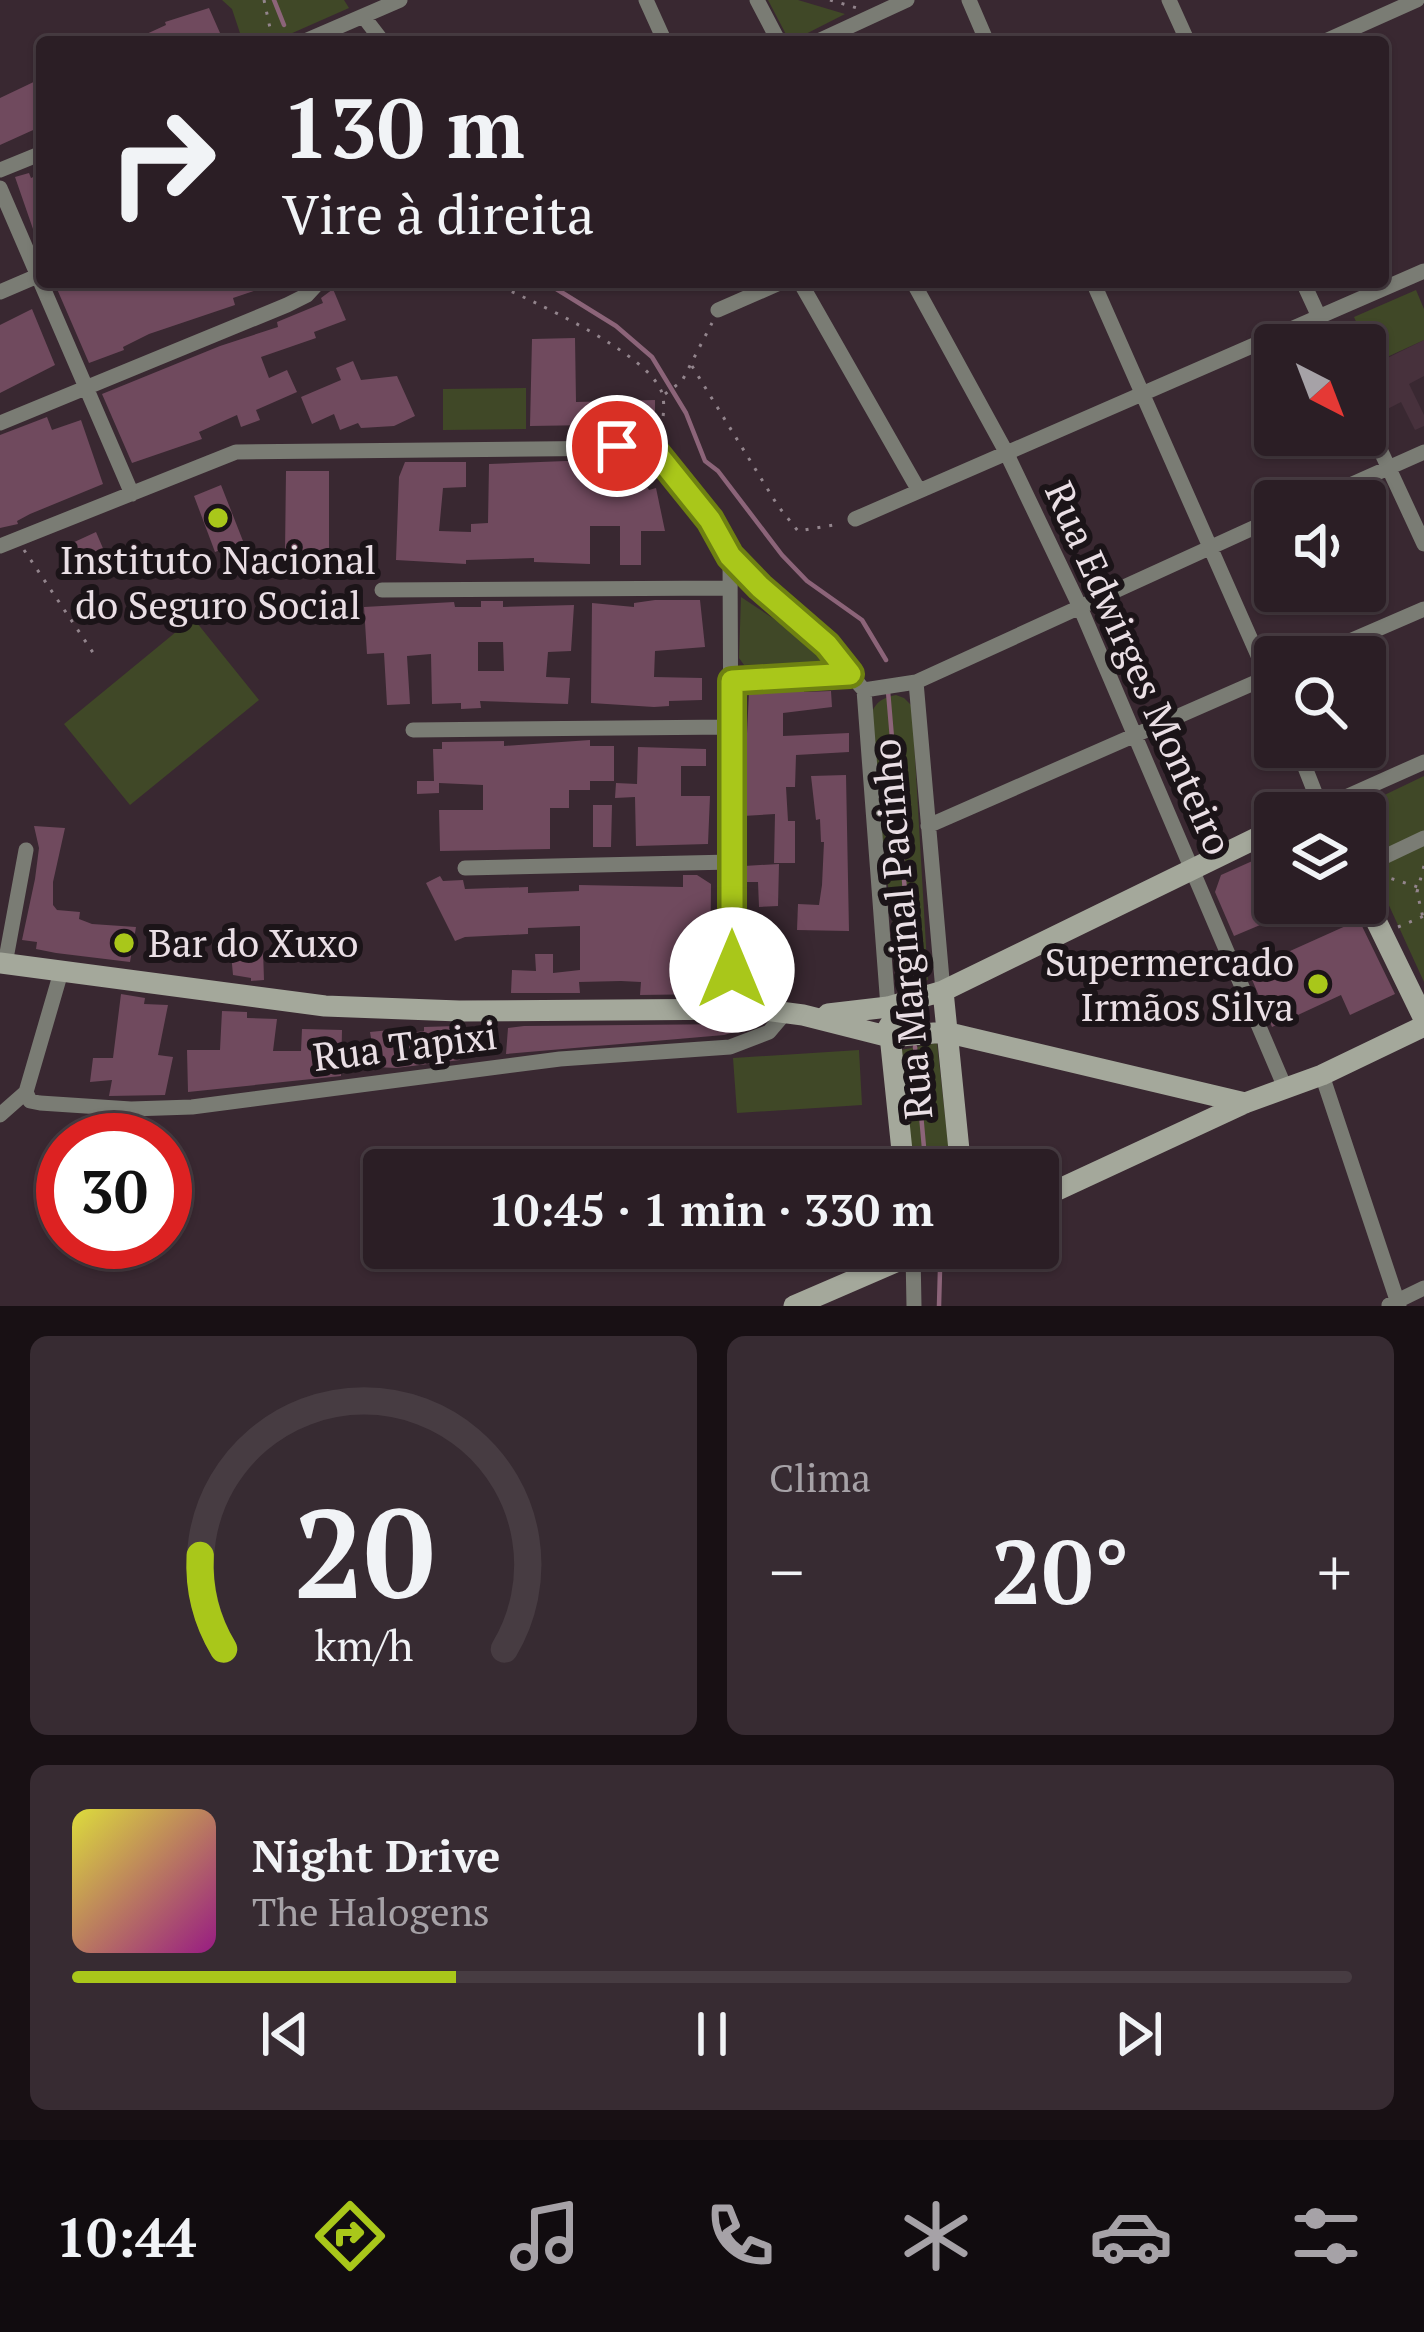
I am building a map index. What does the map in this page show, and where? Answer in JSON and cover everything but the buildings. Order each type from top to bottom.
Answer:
[{"type":"main road","points":[[795,1013],[894,1006],[937,993],[1254,840]]},
{"type":"main road","points":[[1059,1189],[1245,1103],[1322,1075],[1424,1022],[1377,924]]},
{"type":"main road","points":[[3,964],[325,1006],[459,1011],[732,1007],[795,1013],[894,1037],[940,1032],[1245,1103]]},
{"type":"main road","name":"Rua Marginal Pacinho","points":[[937,993],[958,1149]]},
{"type":"main road","points":[[894,1006],[902,1149]]},
{"type":"main road","points":[[798,1305],[877,1269]]},
{"type":"street","points":[[317,36],[400,0]]},
{"type":"street","points":[[646,0],[662,36]]},
{"type":"street","points":[[757,0],[776,36]]},
{"type":"street","points":[[829,36],[907,0]]},
{"type":"street","points":[[969,0],[984,36]]},
{"type":"street","points":[[1169,0],[1185,36]]},
{"type":"street","points":[[1337,36],[1418,0]]},
{"type":"street","points":[[363,16],[378,36]]},
{"type":"street","points":[[0,170],[36,155]]},
{"type":"street","points":[[0,188],[36,266]]},
{"type":"street","points":[[1389,287],[1424,271]]},
{"type":"street","points":[[0,292],[36,277]]},
{"type":"street","points":[[45,288],[132,494]]},
{"type":"street","points":[[0,423],[287,305],[314,288]]},
{"type":"street","points":[[718,310],[768,288]]},
{"type":"street","points":[[803,288],[918,489]]},
{"type":"street","name":"Rua Edwirges Monteiro","points":[[916,288],[1005,450],[1080,607],[1286,1090]]},
{"type":"street","points":[[1096,288],[1254,637]]},
{"type":"street","points":[[1306,288],[1323,324]]},
{"type":"street","points":[[855,519],[1386,288]]},
{"type":"street","points":[[8,542],[218,458],[255,450],[617,446],[656,453],[710,520],[730,556],[871,689],[907,684],[1254,528]]},
{"type":"street","points":[[1361,480],[1424,452]]},
{"type":"street","points":[[1383,456],[1424,544]]},
{"type":"street","points":[[730,556],[732,1007]]},
{"type":"street","points":[[382,590],[730,588]]},
{"type":"street","points":[[1362,636],[1424,609]]},
{"type":"street","points":[[732,681],[850,674]]},
{"type":"street","points":[[928,826],[1254,683]]},
{"type":"street","name":"Rua Marginal Pacinho","points":[[907,684],[928,826],[937,993]]},
{"type":"street","points":[[871,689],[894,1006]]},
{"type":"street","points":[[413,730],[730,727]]},
{"type":"street","points":[[1359,792],[1424,762]]},
{"type":"street","points":[[1386,857],[1424,838]]},
{"type":"street","points":[[3,964],[26,850]]},
{"type":"street","points":[[465,868],[731,862]]},
{"type":"street","points":[[0,1115],[26,1092],[61,972]]},
{"type":"street","name":"Rua Tapixi","points":[[26,1092],[30,1101],[40,1103],[131,1109],[192,1107],[560,1060],[730,1047],[769,1032],[795,1013]]},
{"type":"street","points":[[1322,1075],[1394,1304],[1424,1288]]},
{"type":"street","points":[[914,1306],[917,1269]]},
{"type":"path","points":[[264,0],[272,36]]},
{"type":"path","points":[[830,0],[876,14]]},
{"type":"path","points":[[503,288],[617,348],[649,372],[663,395],[656,453]]},
{"type":"path","points":[[663,395],[692,366],[718,310]]},
{"type":"path","points":[[692,366],[798,531],[816,531],[855,519]]},
{"type":"path","points":[[8,542],[97,657]]},
{"type":"path","points":[[1382,934],[1423,918],[1417,888],[1424,866]]},
{"type":"path","points":[[1386,876],[1424,889]]},
{"type":"shaded area","points":[[1424,340],[1424,376],[1409,384],[1424,415],[1424,426],[1415,430],[1401,402],[1386,410],[1386,359]]},
{"type":"green space","points":[[222,0],[344,0],[349,8],[286,36],[241,36],[232,9]]},
{"type":"green space","points":[[768,0],[798,0],[845,14],[802,36],[787,36]]},
{"type":"green space","points":[[1416,290],[1424,309],[1424,340],[1386,357],[1386,324],[1357,324],[1354,317]]},
{"type":"green space","points":[[526,388],[526,429],[443,430],[443,389]]},
{"type":"green space","points":[[741,597],[822,651],[821,663],[744,665],[739,658]]},
{"type":"green space","points":[[193,618],[259,700],[130,805],[64,724]]},
{"type":"green space","points":[[896,695],[912,706],[928,980],[900,987],[869,727],[876,705]]},
{"type":"green space","points":[[1424,776],[1424,982],[1386,899],[1386,794]]},
{"type":"green space","points":[[937,1043],[949,1149],[912,1149],[901,1050]]},
{"type":"green space","points":[[859,1050],[862,1105],[737,1113],[733,1058]]},
{"type":"waterway","points":[[274,0],[284,25]]},
{"type":"waterway","points":[[555,288],[616,326],[652,357],[686,413],[705,461],[807,581],[862,620],[886,660]]},
{"type":"waterway","points":[[888,691],[912,974]]},
{"type":"waterway","points":[[915,1047],[924,1149]]},
{"type":"waterway","points":[[939,1306],[940,1269]]},
{"type":"place","name":"Instituto Nacional do Seguro Social","points":[[218,518]]},
{"type":"place","name":"Bar do Xuxo","points":[[124,943]]},
{"type":"place","name":"Supermercado Irmãos Silva","points":[[1318,984]]},
{"type":"route","points":[[617,446],[656,453],[710,520],[730,556],[827,645],[850,674],[732,681],[732,970]]}]
